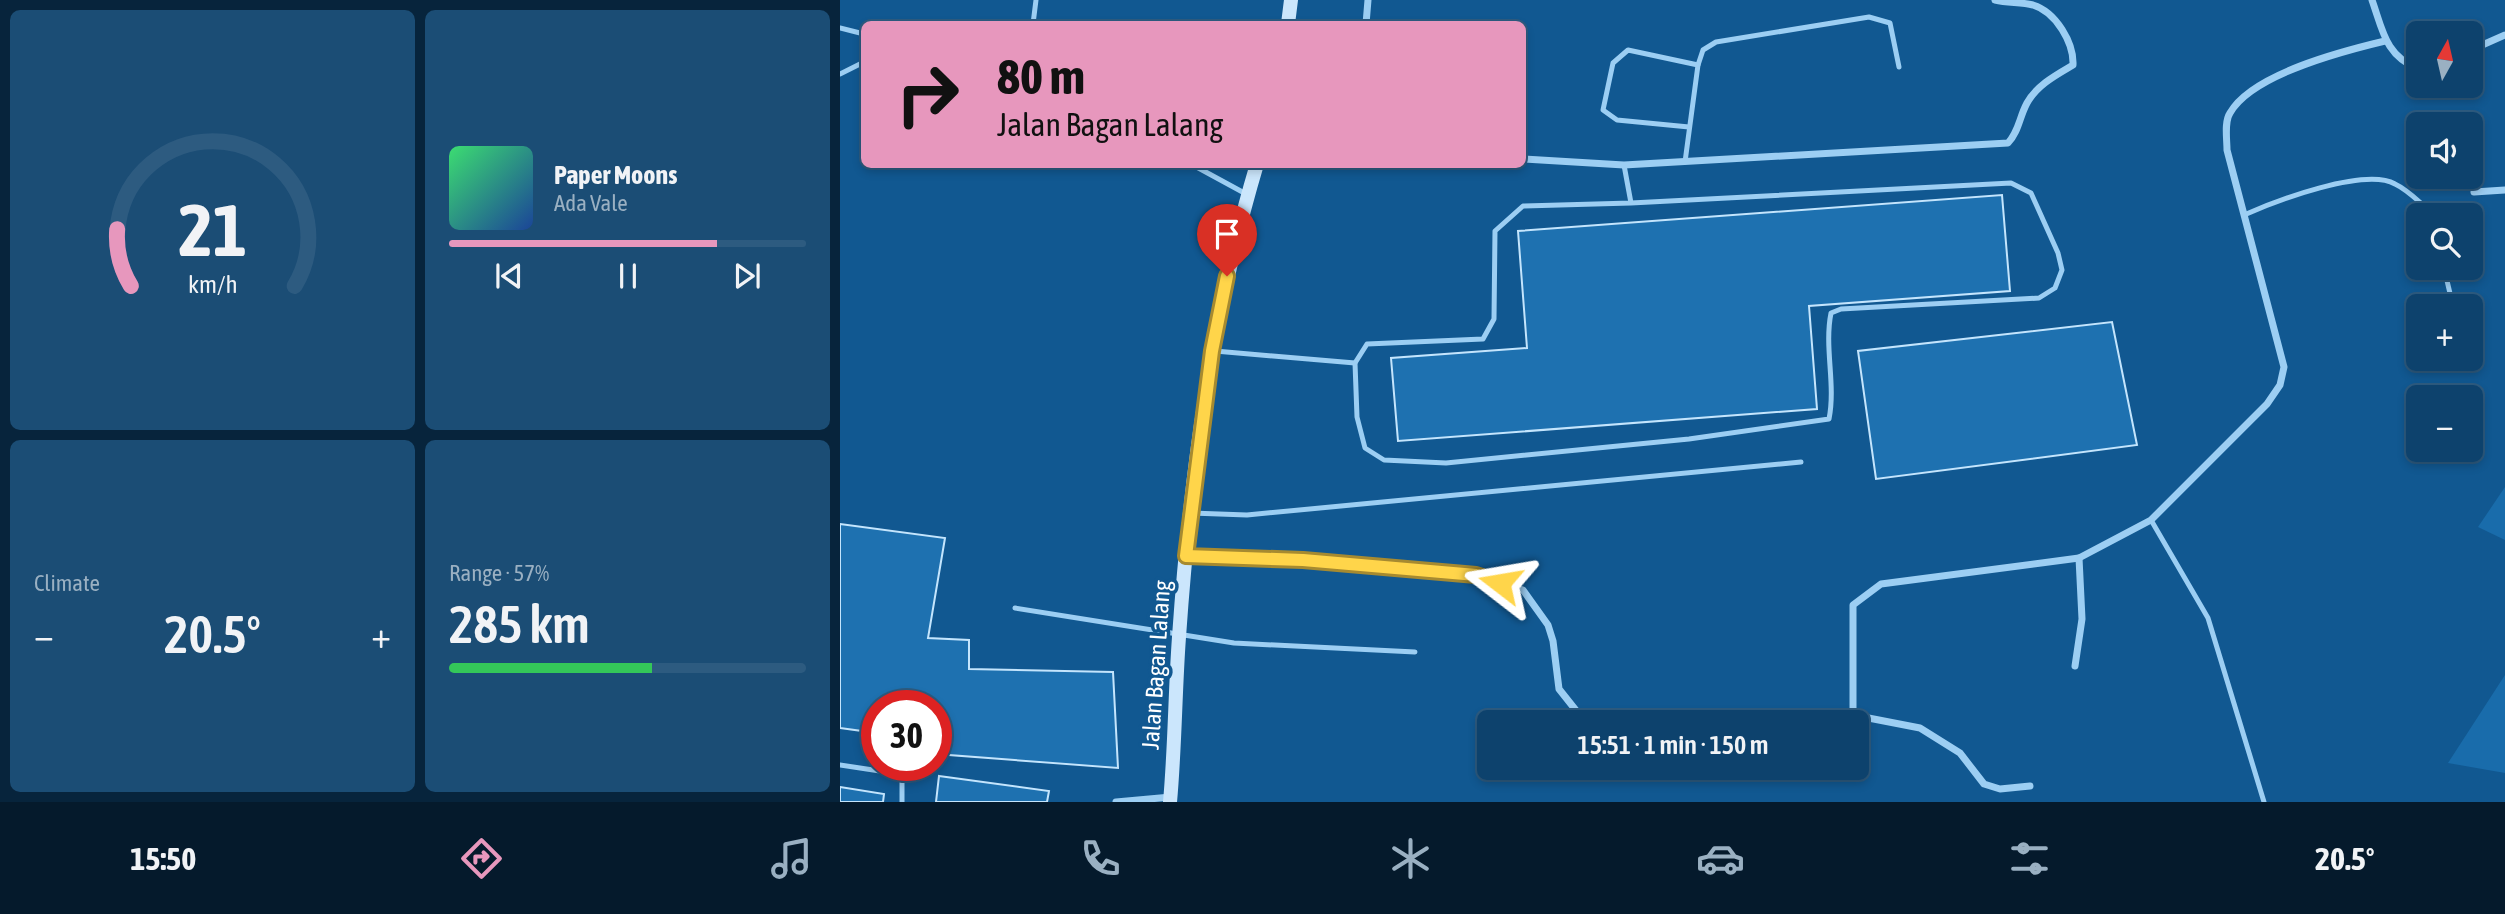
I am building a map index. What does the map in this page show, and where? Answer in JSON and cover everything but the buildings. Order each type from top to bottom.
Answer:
[{"type":"main road","points":[[1288,21],[1291,0]]},
{"type":"main road","name":"Jalan Bagan Lalang","points":[[1171,799],[1186,556],[1212,351],[1220,303],[1256,168]]},
{"type":"street","points":[[1366,21],[1368,0]]},
{"type":"street","points":[[1526,159],[1624,165],[2008,143],[2017,134],[2027,103],[2045,82],[2073,65],[2074,51],[2052,15],[2034,5],[1995,0]]},
{"type":"street","points":[[2372,0],[2385,41],[2406,64]]},
{"type":"street","points":[[2483,45],[2505,35]]},
{"type":"street","points":[[1853,710],[1853,605],[1881,584],[2079,558],[2151,520],[2267,404],[2280,385],[2284,367],[2227,150],[2228,116],[2243,95],[2337,52],[2385,41]]},
{"type":"street","points":[[2474,192],[2505,190]]},
{"type":"street","points":[[1186,556],[1303,560],[1476,575],[1523,590],[1548,625],[1553,641],[1559,689],[1576,710]]},
{"type":"street","points":[[2075,666],[2081,619],[2079,558]]},
{"type":"street","points":[[1869,718],[1920,728],[1960,753],[1984,784],[2000,789],[2030,786]]},
{"type":"street","name":"Jalan Bagan Lalang","points":[[1116,802],[1171,799]]},
{"type":"lane","points":[[1033,21],[1036,0]]},
{"type":"lane","points":[[1685,162],[1698,65],[1703,50],[1716,42],[1869,17],[1890,23],[1899,67]]},
{"type":"lane","points":[[840,29],[861,33]]},
{"type":"lane","points":[[1689,127],[1617,120],[1603,110],[1612,63],[1628,50],[1698,65]]},
{"type":"lane","points":[[840,74],[861,64]]},
{"type":"lane","points":[[1624,165],[1631,203]]},
{"type":"lane","points":[[1198,168],[1248,195]]},
{"type":"lane","points":[[2244,215],[2357,178],[2394,182],[2420,203]]},
{"type":"lane","points":[[2011,183],[2031,193],[2058,253],[2062,270],[2055,288],[2039,298],[1841,309],[1831,313],[1828,328],[1832,400],[1829,419],[1689,439],[1446,463],[1384,460],[1365,447],[1356,417],[1355,363],[1367,344],[1483,339],[1494,319],[1495,231],[1523,206],[2011,183]]},
{"type":"lane","points":[[1212,351],[1355,363]]},
{"type":"lane","points":[[1192,513],[1247,515],[1801,462]]},
{"type":"lane","points":[[2151,520],[2208,618],[2264,802]]},
{"type":"lane","points":[[1015,608],[1179,637],[1234,643],[1415,652]]},
{"type":"lane","points":[[840,765],[893,773],[902,778],[902,802]]},
{"type":"shaded area","points":[[2505,487],[2505,540],[2478,527]]},
{"type":"shaded area","points":[[2505,675],[2505,773],[2448,763]]},
{"type":"route","points":[[1227,276],[1212,351],[1186,556],[1303,560],[1476,575],[1500,583]]}]
